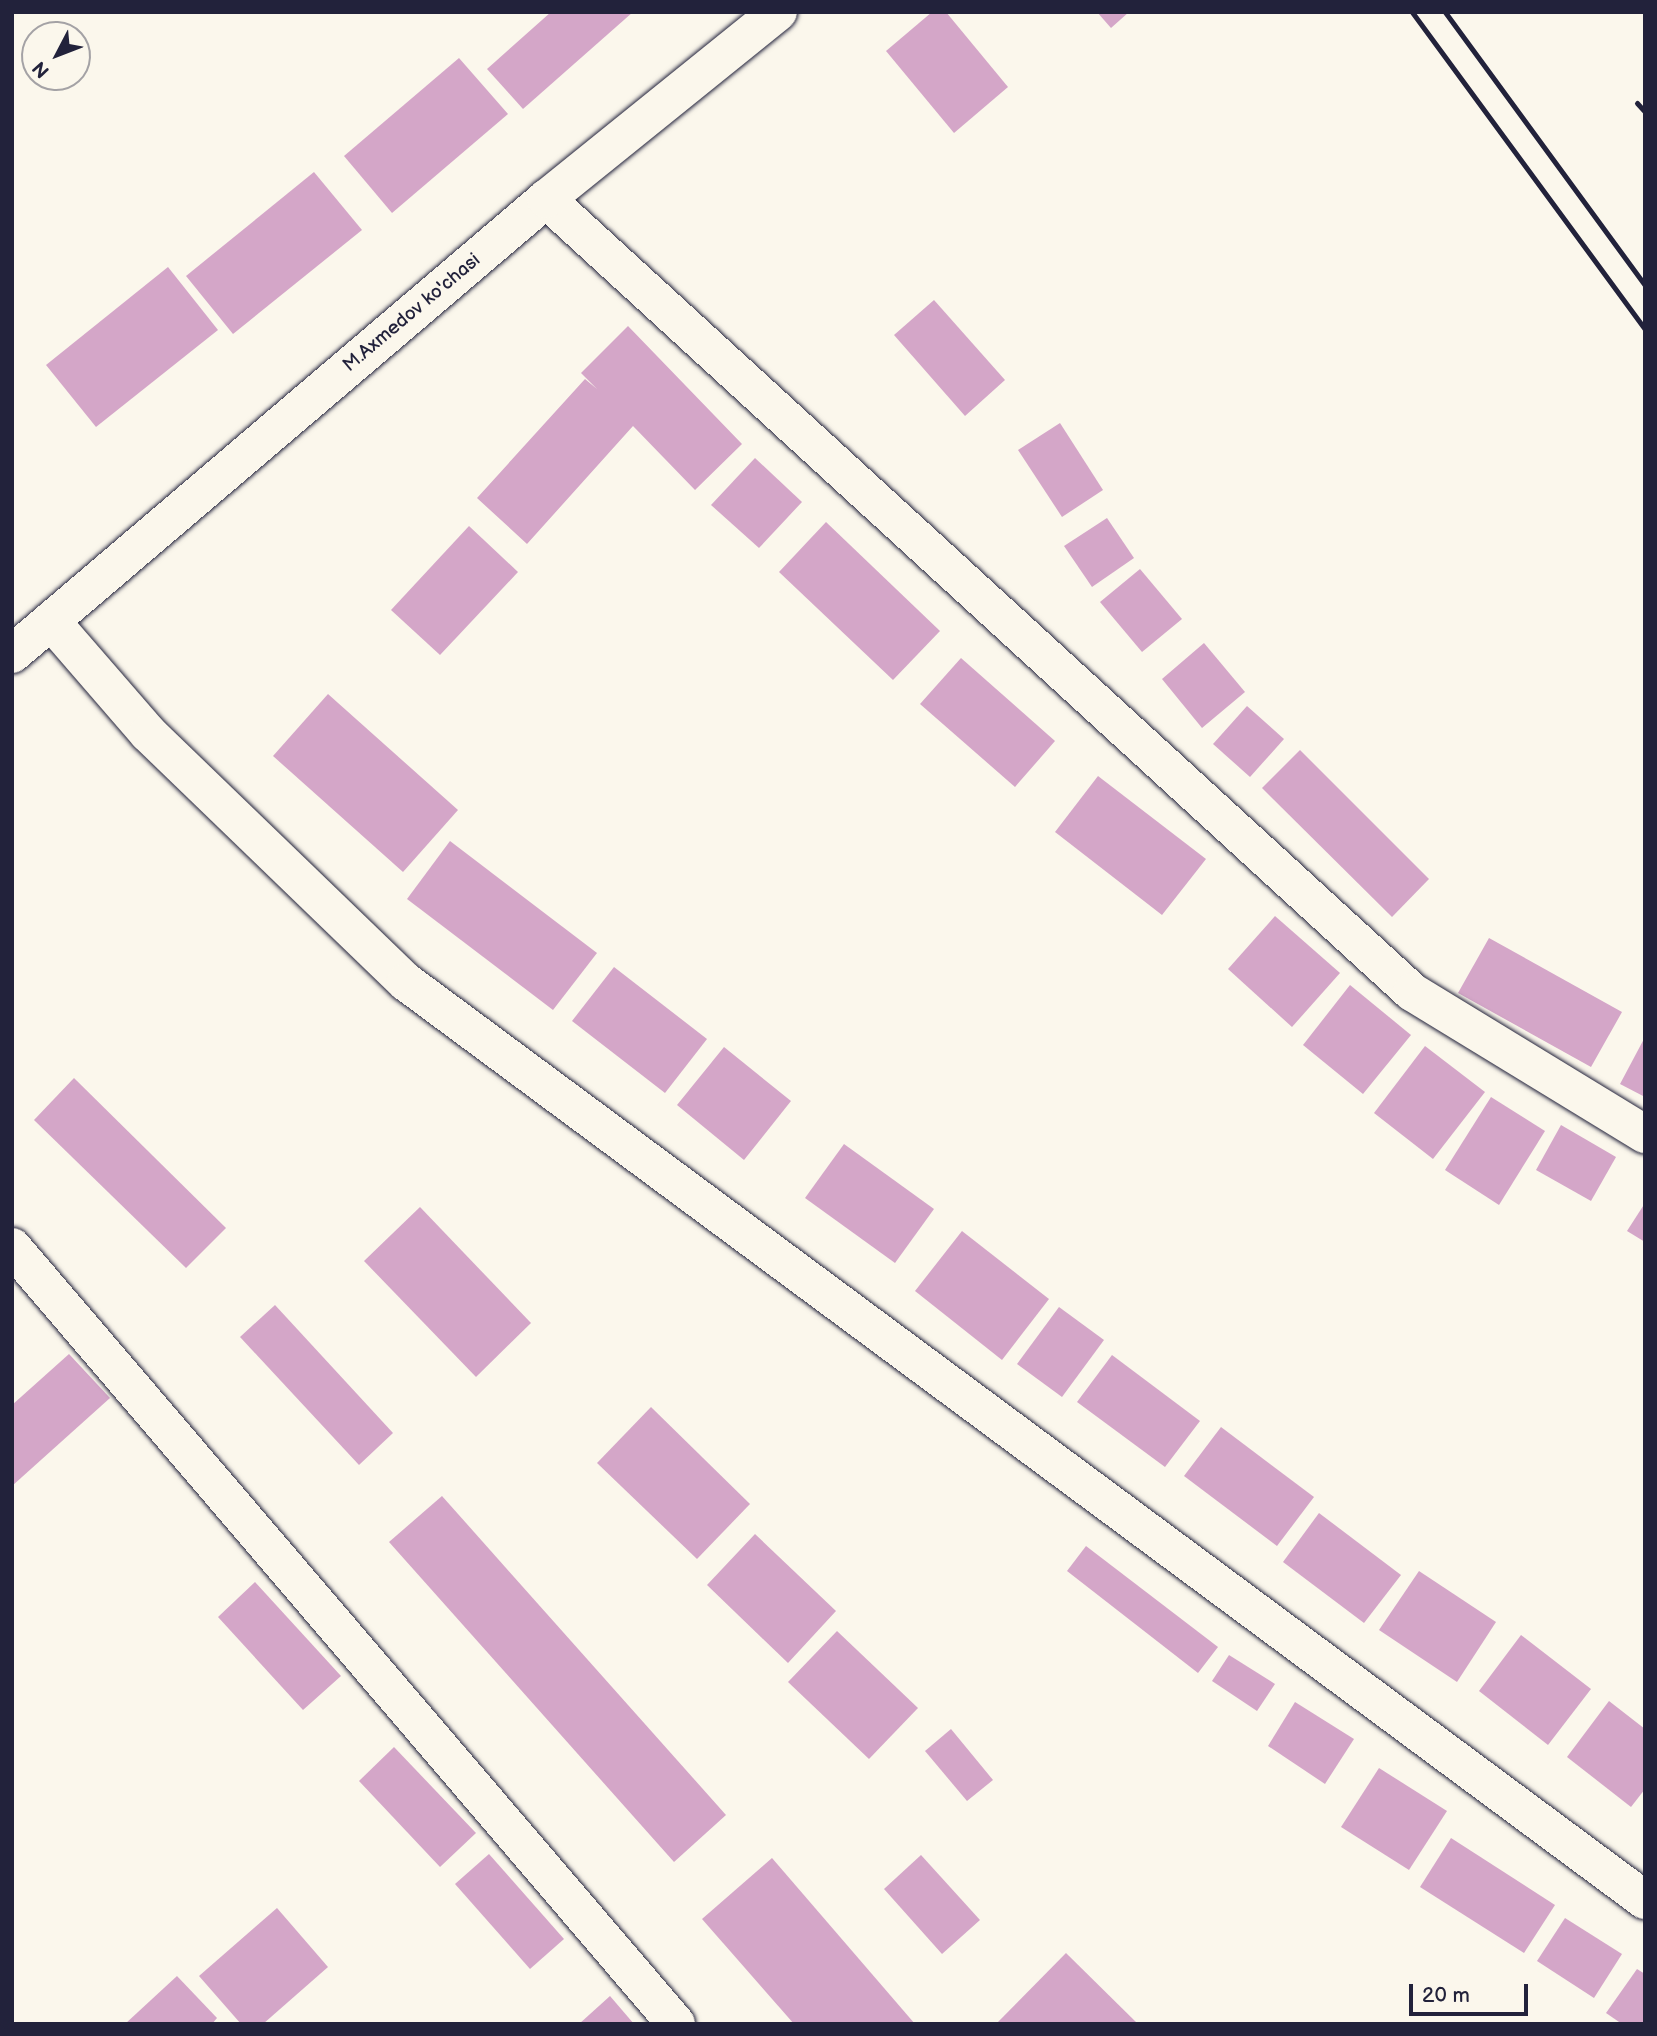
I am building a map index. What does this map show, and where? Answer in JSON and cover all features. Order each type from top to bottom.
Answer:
[{"type":"street","name":"M.Axmedov ko'chasi","points":[[12,654],[546,199],[779,12]]},
{"type":"street","points":[[546,199],[1412,992],[1645,1134]]},
{"type":"street","points":[[51,621],[148,733],[406,982],[1645,1900]]},
{"type":"street","points":[[12,1247],[676,2024]]},
{"type":"building","points":[[551,12],[633,12],[523,109],[487,69]]},
{"type":"building","points":[[932,12],[946,12],[1008,87],[954,133],[886,51]]},
{"type":"building","points":[[1097,12],[1129,12],[1111,28]]},
{"type":"building","points":[[459,58],[508,114],[392,213],[344,156]]},
{"type":"building","points":[[314,172],[362,230],[233,334],[186,276]]},
{"type":"building","points":[[168,267],[218,330],[96,427],[46,365]]},
{"type":"building","points":[[934,300],[1005,380],[965,416],[894,335]]},
{"type":"building","points":[[628,326],[742,444],[695,490],[633,426],[527,544],[477,498],[585,379],[597,389],[581,373]]},
{"type":"building","points":[[1060,423],[1103,490],[1062,517],[1018,450]]},
{"type":"building","points":[[755,458],[802,502],[759,548],[711,505]]},
{"type":"building","points":[[1107,518],[1134,558],[1092,587],[1064,546]]},
{"type":"building","points":[[826,522],[940,631],[893,680],[779,572]]},
{"type":"building","points":[[469,526],[518,572],[440,655],[391,610]]},
{"type":"building","points":[[1140,569],[1182,619],[1142,652],[1100,602]]},
{"type":"building","points":[[1204,643],[1245,692],[1202,728],[1162,679]]},
{"type":"building","points":[[961,658],[1055,741],[1015,787],[920,704]]},
{"type":"building","points":[[328,694],[458,810],[403,872],[273,756]]},
{"type":"building","points":[[1247,706],[1284,739],[1250,777],[1213,744]]},
{"type":"building","points":[[1300,750],[1429,879],[1392,917],[1262,788]]},
{"type":"building","points":[[1098,776],[1206,859],[1162,915],[1055,832]]},
{"type":"building","points":[[450,841],[597,953],[553,1010],[407,899]]},
{"type":"building","points":[[1275,916],[1340,973],[1292,1027],[1228,969]]},
{"type":"building","points":[[1489,938],[1622,1012],[1591,1067],[1458,993]]},
{"type":"building","points":[[614,967],[707,1039],[665,1093],[572,1021]]},
{"type":"building","points":[[1350,985],[1411,1035],[1363,1094],[1303,1045]]},
{"type":"building","points":[[1645,1037],[1645,1097],[1620,1084]]},
{"type":"building","points":[[1425,1046],[1485,1092],[1433,1159],[1374,1113]]},
{"type":"building","points":[[724,1047],[791,1101],[744,1160],[677,1105]]},
{"type":"building","points":[[74,1078],[226,1228],[186,1268],[34,1120]]},
{"type":"building","points":[[1491,1097],[1545,1131],[1499,1205],[1445,1170]]},
{"type":"building","points":[[1561,1125],[1616,1157],[1591,1201],[1536,1170]]},
{"type":"building","points":[[844,1144],[934,1209],[895,1263],[805,1198]]},
{"type":"building","points":[[1645,1203],[1645,1242],[1627,1231]]},
{"type":"building","points":[[420,1207],[531,1323],[476,1377],[364,1261]]},
{"type":"building","points":[[962,1231],[1049,1299],[1002,1360],[915,1291]]},
{"type":"building","points":[[275,1305],[393,1433],[359,1465],[240,1337]]},
{"type":"building","points":[[1059,1307],[1104,1340],[1062,1397],[1017,1364]]},
{"type":"building","points":[[69,1354],[110,1398],[12,1486],[12,1405]]},
{"type":"building","points":[[1112,1355],[1200,1421],[1165,1467],[1077,1402]]},
{"type":"building","points":[[651,1407],[750,1504],[697,1559],[597,1463]]},
{"type":"building","points":[[1221,1427],[1314,1497],[1277,1546],[1184,1476]]},
{"type":"building","points":[[442,1496],[726,1815],[674,1862],[389,1542]]},
{"type":"building","points":[[1319,1513],[1401,1575],[1364,1623],[1283,1562]]},
{"type":"building","points":[[755,1534],[836,1611],[788,1663],[707,1585]]},
{"type":"building","points":[[1086,1546],[1218,1647],[1198,1673],[1067,1571]]},
{"type":"building","points":[[1419,1571],[1496,1622],[1457,1682],[1379,1630]]},
{"type":"building","points":[[255,1582],[341,1676],[303,1710],[218,1617]]},
{"type":"building","points":[[837,1631],[918,1708],[869,1759],[788,1682]]},
{"type":"building","points":[[1521,1635],[1591,1689],[1548,1745],[1479,1691]]},
{"type":"building","points":[[1229,1655],[1275,1684],[1257,1711],[1212,1681]]},
{"type":"building","points":[[1609,1701],[1645,1729],[1645,1789],[1631,1807],[1567,1757]]},
{"type":"building","points":[[1295,1702],[1354,1739],[1325,1784],[1268,1746]]},
{"type":"building","points":[[951,1729],[993,1780],[967,1801],[925,1751]]},
{"type":"building","points":[[394,1747],[476,1833],[440,1867],[359,1781]]},
{"type":"building","points":[[1379,1768],[1447,1811],[1409,1870],[1341,1827]]},
{"type":"building","points":[[1451,1838],[1555,1905],[1524,1953],[1420,1887]]},
{"type":"building","points":[[489,1854],[564,1939],[530,1969],[455,1884]]},
{"type":"building","points":[[921,1855],[980,1920],[942,1954],[884,1889]]},
{"type":"building","points":[[772,1858],[915,2024],[794,2024],[702,1919]]},
{"type":"building","points":[[277,1908],[328,1967],[263,2024],[241,2024],[199,1976]]},
{"type":"building","points":[[1565,1918],[1622,1954],[1594,1998],[1537,1961]]},
{"type":"building","points":[[1066,1953],[1138,2024],[996,2024]]},
{"type":"building","points":[[1637,1969],[1645,1974],[1645,2024],[1622,2024],[1606,2013]]},
{"type":"building","points":[[177,1976],[217,2018],[212,2024],[125,2024]]},
{"type":"building","points":[[610,1996],[634,2024],[579,2024]]},
{"type":"railway","points":[[1412,12],[1645,329]]},
{"type":"railway","points":[[1445,12],[1645,285]]},
{"type":"railway","points":[[1637,103],[1645,112]]}]
